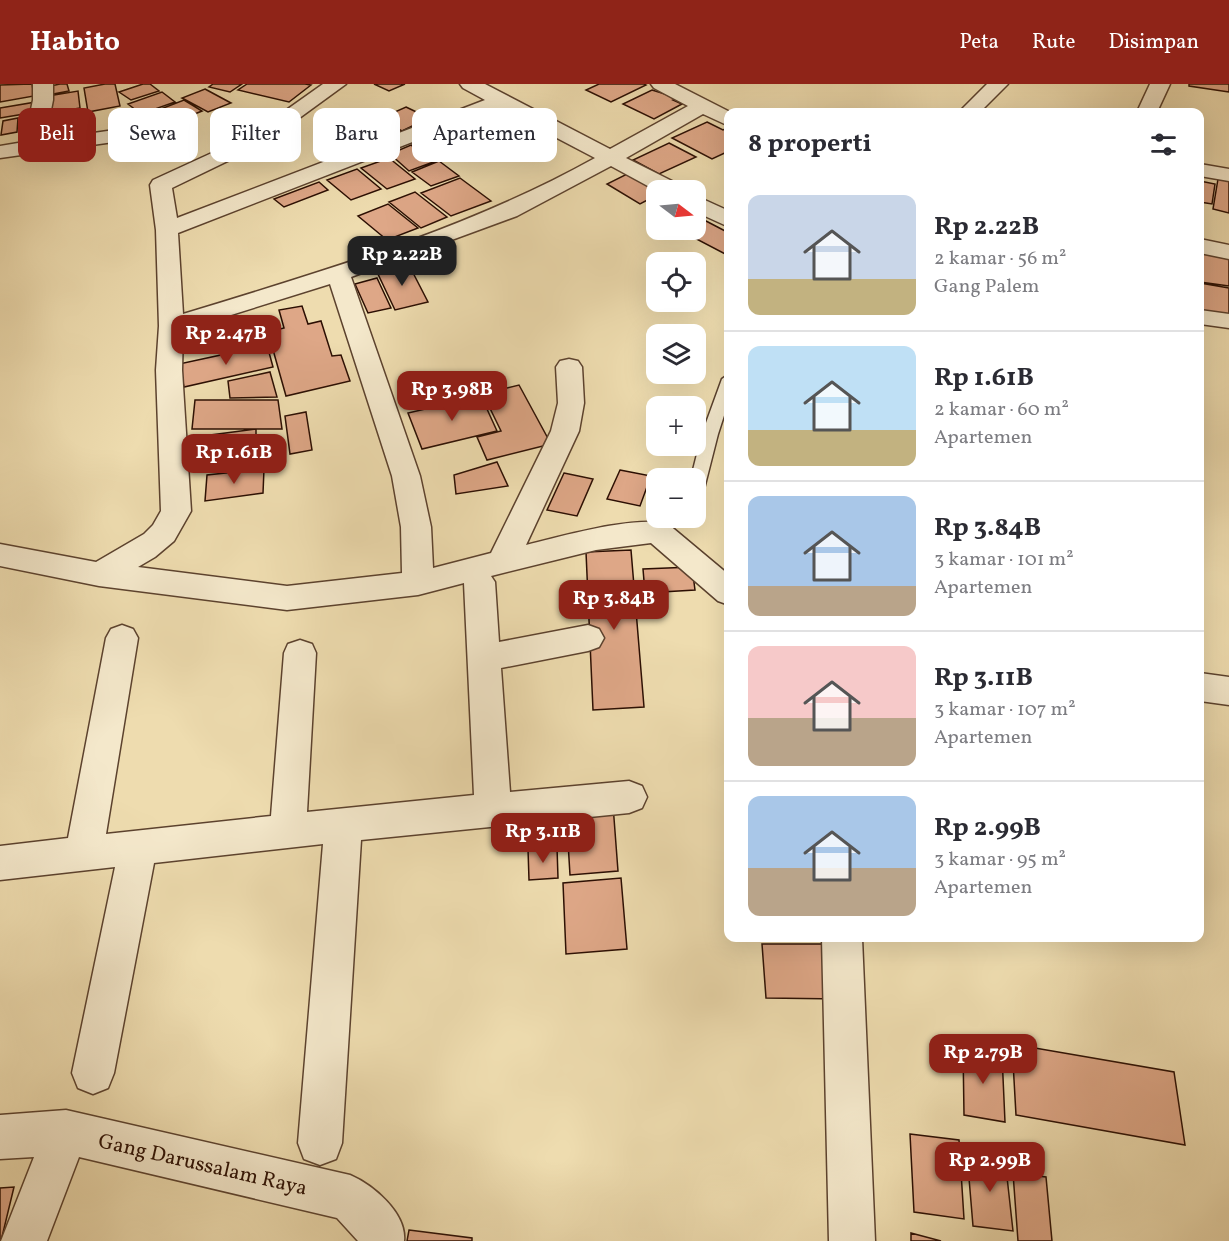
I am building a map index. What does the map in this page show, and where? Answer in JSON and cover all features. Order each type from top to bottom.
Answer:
[{"type":"street","points":[[41,108],[43,84]]},
{"type":"street","points":[[99,574],[163,536],[172,523],[176,511],[169,370],[171,326],[167,230],[161,185],[258,139],[336,84]]},
{"type":"street","points":[[470,84],[653,180]]},
{"type":"street","points":[[662,84],[724,118]]},
{"type":"street","points":[[973,108],[998,84]]},
{"type":"street","points":[[1149,108],[1160,84]]},
{"type":"street","points":[[167,230],[500,101]]},
{"type":"street","points":[[171,326],[338,274],[509,211],[701,107]]},
{"type":"street","points":[[0,152],[18,149]]},
{"type":"street","points":[[1204,172],[1229,175]]},
{"type":"street","points":[[706,208],[724,217]]},
{"type":"street","points":[[1204,247],[1229,252]]},
{"type":"street","points":[[338,274],[406,476],[416,527],[418,583]]},
{"type":"street","points":[[1204,318],[1229,321]]},
{"type":"street","points":[[493,808],[485,658],[491,571],[565,431],[571,403],[569,367]]},
{"type":"street","points":[[0,555],[99,574],[286,598],[418,583],[491,571],[596,539],[649,528]]},
{"type":"street","points":[[666,528],[724,588]]},
{"type":"street","points":[[84,854],[122,638]]},
{"type":"street","points":[[485,658],[588,638]]},
{"type":"street","points":[[288,829],[300,653]]},
{"type":"street","points":[[1204,688],[1229,691]]},
{"type":"street","points":[[0,863],[138,849],[288,829],[629,796]]},
{"type":"street","points":[[320,1143],[343,824]]},
{"type":"street","points":[[93,1073],[138,849]]},
{"type":"street","points":[[842,942],[852,1241]]},
{"type":"street","points":[[24,1241],[66,1132]]},
{"type":"street","name":"Gang Darussalam Raya","points":[[0,1137],[66,1132],[350,1198],[382,1232],[381,1241]]},
{"type":"lane","points":[[701,468],[724,393]]},
{"type":"building","points":[[32,84],[34,96],[0,102],[0,85]]},
{"type":"building","points":[[67,84],[69,91],[48,95],[46,87]]},
{"type":"building","points":[[115,84],[120,106],[96,110],[96,108],[87,108],[84,88]]},
{"type":"building","points":[[150,84],[159,91],[131,100],[119,92]]},
{"type":"building","points":[[213,84],[242,84],[230,92],[209,87]]},
{"type":"building","points":[[247,84],[311,85],[289,102],[238,90]]},
{"type":"building","points":[[374,84],[405,84],[389,91]]},
{"type":"building","points":[[599,84],[646,85],[611,102],[586,90]]},
{"type":"building","points":[[1189,84],[1229,84],[1229,92],[1189,86]]},
{"type":"building","points":[[205,89],[231,103],[218,108],[210,108],[208,112],[182,98]]},
{"type":"building","points":[[652,90],[678,98],[673,100],[682,104],[654,119],[623,104]]},
{"type":"building","points":[[78,91],[80,108],[50,108],[48,96]]},
{"type":"building","points":[[162,92],[175,102],[158,108],[133,108],[128,104]]},
{"type":"building","points":[[184,100],[197,108],[163,108]]},
{"type":"building","points":[[36,102],[36,108],[18,108],[18,115],[0,118],[0,108]]},
{"type":"building","points":[[406,107],[412,110],[412,126],[402,131],[400,130],[400,110]]},
{"type":"building","points":[[18,118],[17,132],[1,135],[3,121]]},
{"type":"building","points":[[707,122],[724,130],[724,153],[712,159],[672,138]]},
{"type":"building","points":[[669,143],[696,157],[659,174],[633,160]]},
{"type":"building","points":[[411,145],[412,162],[433,162],[409,171],[399,162],[400,150]]},
{"type":"building","points":[[378,162],[394,162],[415,179],[387,189],[361,168]]},
{"type":"building","points":[[440,162],[459,176],[431,186],[412,172]]},
{"type":"building","points":[[357,169],[381,189],[351,200],[327,180]]},
{"type":"building","points":[[627,174],[646,185],[646,201],[640,204],[607,184]]},
{"type":"building","points":[[460,178],[491,201],[451,216],[421,193]]},
{"type":"building","points":[[1218,179],[1229,181],[1229,213],[1213,209]]},
{"type":"building","points":[[319,182],[328,190],[284,207],[274,199]]},
{"type":"building","points":[[1204,182],[1215,184],[1212,204],[1204,203]]},
{"type":"building","points":[[415,192],[447,217],[421,228],[389,202]]},
{"type":"building","points":[[388,204],[418,228],[387,240],[358,216]]},
{"type":"building","points":[[706,221],[724,230],[724,253],[698,240],[706,240]]},
{"type":"building","points":[[1204,254],[1229,257],[1229,286],[1204,283]]},
{"type":"building","points":[[409,265],[428,302],[395,310],[377,272]]},
{"type":"building","points":[[377,278],[391,308],[368,313],[355,284]]},
{"type":"building","points":[[1204,284],[1229,288],[1229,316],[1204,312]]},
{"type":"building","points":[[302,306],[308,324],[321,321],[332,356],[341,355],[350,381],[286,396],[268,332],[284,328],[279,310]]},
{"type":"building","points":[[267,345],[273,367],[184,387],[179,364]]},
{"type":"building","points":[[270,372],[277,397],[230,398],[228,381]]},
{"type":"building","points":[[519,385],[551,444],[487,460],[477,437],[501,431],[483,394]]},
{"type":"building","points":[[481,396],[497,431],[422,449],[408,413]]},
{"type":"building","points":[[195,400],[278,400],[282,429],[192,429]]},
{"type":"building","points":[[306,412],[312,450],[290,454],[285,416]]},
{"type":"building","points":[[256,429],[256,444],[241,445],[240,459],[201,463],[203,436]]},
{"type":"building","points":[[497,462],[508,486],[456,494],[454,475]]},
{"type":"building","points":[[264,469],[263,493],[205,501],[207,475]]},
{"type":"building","points":[[620,470],[646,475],[646,490],[640,506],[607,499]]},
{"type":"building","points":[[564,473],[593,479],[577,516],[547,510]]},
{"type":"building","points":[[631,550],[644,707],[593,710],[586,552]]},
{"type":"building","points":[[692,567],[695,590],[645,593],[643,569]]},
{"type":"building","points":[[613,805],[618,871],[570,875],[566,809]]},
{"type":"building","points":[[557,847],[558,878],[529,880],[528,849]]},
{"type":"building","points":[[621,878],[627,949],[566,954],[563,883]]},
{"type":"building","points":[[762,944],[834,944],[841,999],[766,998]]},
{"type":"building","points":[[1012,1044],[1174,1072],[1185,1145],[1016,1115]]},
{"type":"building","points":[[963,1048],[1002,1055],[1005,1122],[964,1115]]},
{"type":"building","points":[[910,1134],[959,1140],[964,1219],[914,1212]]},
{"type":"building","points":[[967,1154],[1005,1159],[1013,1231],[973,1226]]},
{"type":"building","points":[[1013,1173],[1046,1177],[1052,1241],[1018,1241]]},
{"type":"building","points":[[14,1187],[1,1241],[0,1241],[0,1188]]},
{"type":"building","points":[[409,1230],[472,1238],[472,1241],[407,1241]]},
{"type":"building","points":[[911,1233],[941,1241],[911,1241]]}]
